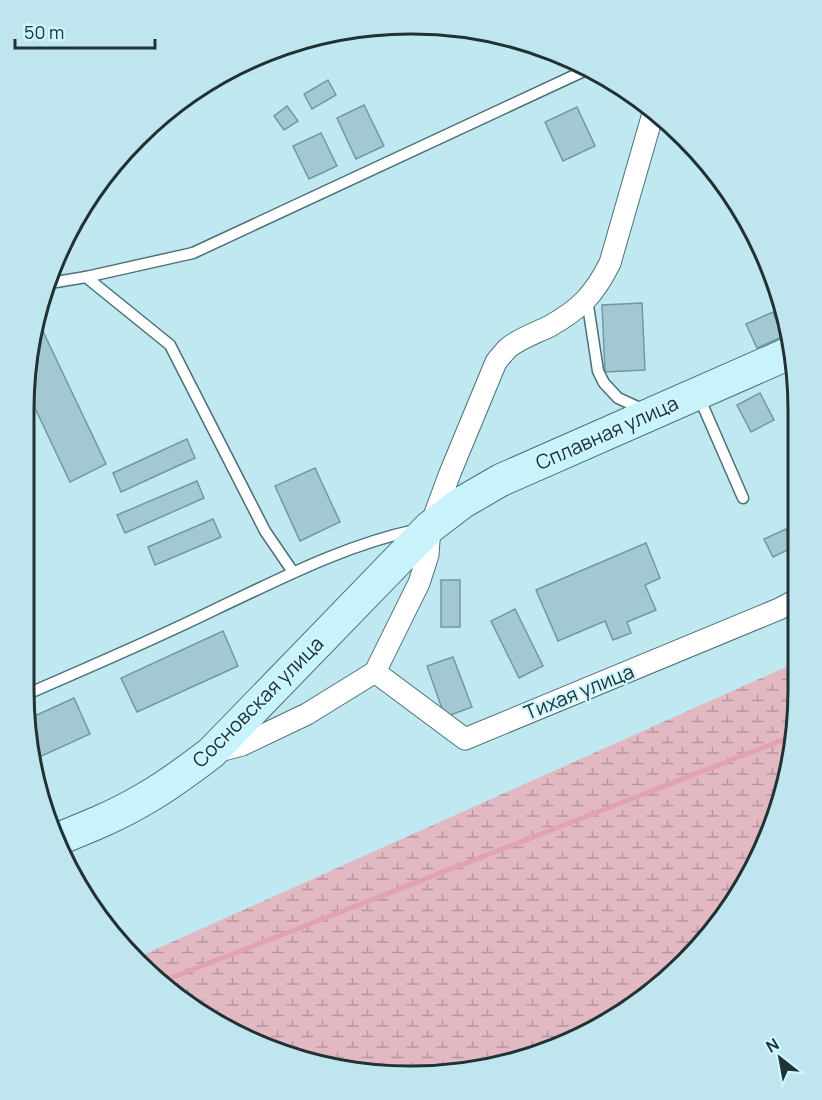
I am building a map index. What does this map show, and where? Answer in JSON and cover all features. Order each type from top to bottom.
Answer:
[{"type":"street","points":[[211,753],[242,745],[307,714],[375,672],[419,583],[428,555],[430,527],[496,362],[507,348],[575,310],[600,283],[610,263],[651,121]]},
{"type":"street","name":"Сплавная улица","points":[[430,527],[462,502],[501,480],[783,356]]},
{"type":"street","name":"Сосновская улица","points":[[64,836],[102,821],[145,799],[211,753],[430,527]]},
{"type":"street","name":"Тихая улица","points":[[375,672],[465,738],[788,604]]},
{"type":"lane","points":[[57,282],[193,253],[579,73]]},
{"type":"lane","points":[[86,277],[170,345],[265,531],[292,572]]},
{"type":"lane","points":[[587,298],[598,371],[604,383],[618,398],[652,414]]},
{"type":"lane","points":[[698,394],[743,498]]},
{"type":"lane","points":[[34,691],[214,610],[292,572],[387,536],[430,527]]},
{"type":"green space","points":[[788,666],[787,714],[775,786],[759,833],[737,877],[710,918],[659,972],[620,1002],[578,1027],[532,1046],[460,1062],[411,1066],[338,1058],[290,1046],[244,1027],[182,988],[144,954]]},
{"type":"building","points":[[328,80],[336,95],[312,109],[304,94]]},
{"type":"building","points":[[364,105],[384,146],[356,159],[337,118]]},
{"type":"building","points":[[287,106],[298,121],[284,130],[274,116]]},
{"type":"building","points":[[577,107],[595,146],[563,161],[545,122]]},
{"type":"building","points":[[321,133],[337,166],[309,179],[293,146]]},
{"type":"building","points":[[642,303],[645,370],[605,372],[602,305]]},
{"type":"building","points":[[773,312],[780,338],[757,348],[746,324]]},
{"type":"building","points":[[43,332],[106,464],[70,482],[34,406]]},
{"type":"building","points":[[760,393],[774,420],[751,432],[737,405]]},
{"type":"building","points":[[187,439],[195,458],[121,492],[113,473]]},
{"type":"building","points":[[315,468],[340,522],[300,541],[275,486]]},
{"type":"building","points":[[197,481],[204,498],[125,533],[117,515]]},
{"type":"building","points":[[213,519],[221,537],[155,565],[148,547]]},
{"type":"building","points":[[786,529],[788,550],[773,557],[764,539]]},
{"type":"building","points":[[646,543],[660,578],[645,585],[656,610],[627,622],[631,633],[613,640],[605,621],[558,641],[536,590]]},
{"type":"building","points":[[441,580],[460,580],[460,627],[441,627]]},
{"type":"building","points":[[515,609],[543,666],[519,678],[491,621]]},
{"type":"building","points":[[223,631],[238,666],[137,712],[121,678]]},
{"type":"building","points":[[453,657],[472,707],[445,717],[427,666]]},
{"type":"building","points":[[74,698],[90,734],[41,756],[35,716]]},
{"type":"waterway","points":[[170,978],[784,740]]}]
